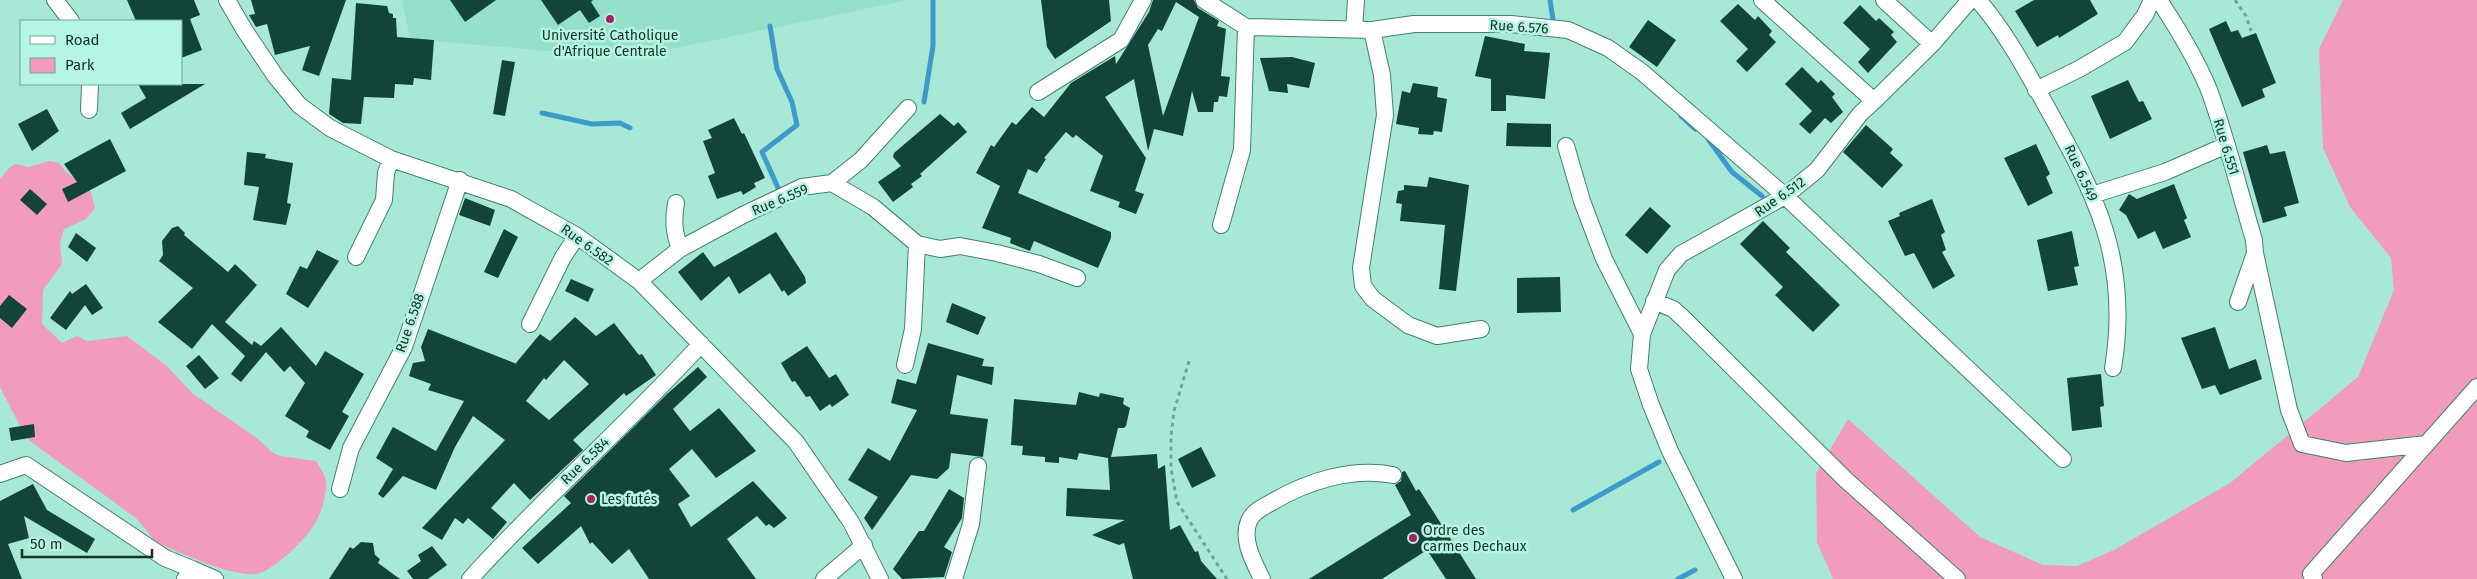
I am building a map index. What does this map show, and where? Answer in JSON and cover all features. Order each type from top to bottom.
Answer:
[{"type":"street","points":[[54,0],[70,20]]},
{"type":"street","name":"Rue 6.582","points":[[227,0],[262,56],[299,105],[330,128],[391,158],[511,199],[577,236],[639,280],[796,442],[827,486],[864,545],[880,579]]},
{"type":"street","points":[[1038,92],[1121,40],[1143,0]]},
{"type":"street","points":[[1204,0],[1246,27],[1242,150],[1222,225]]},
{"type":"street","points":[[1354,30],[1356,0]]},
{"type":"street","points":[[1762,0],[1874,101]]},
{"type":"street","points":[[1884,0],[1932,44]]},
{"type":"street","name":"Rue 6.512","points":[[1654,301],[1668,270],[1690,248],[1723,233],[1786,196],[1817,170],[1849,128],[1932,44],[1970,0]]},
{"type":"street","name":"Rue 6.549","points":[[1978,0],[2012,45],[2073,153],[2092,195],[2116,275],[2118,334],[2113,368]]},
{"type":"street","points":[[2036,90],[2080,69],[2125,42],[2145,15],[2152,0]]},
{"type":"street","name":"Rue 6.551","points":[[2159,0],[2187,43],[2208,89],[2227,145],[2254,240],[2289,410],[2302,444],[2346,453],[2426,444]]},
{"type":"street","name":"Rue 6.576","points":[[1246,27],[1372,30],[1414,24],[1511,24],[1568,30],[1608,48],[1642,72],[1786,196],[2063,459]]},
{"type":"street","points":[[1372,30],[1382,75],[1385,115],[1361,268],[1363,286],[1373,299],[1408,325],[1437,336],[1481,329]]},
{"type":"street","points":[[89,110],[90,85]]},
{"type":"street","name":"Rue 6.559","points":[[639,280],[680,250],[743,216],[802,187],[832,182],[861,160],[908,108]]},
{"type":"street","points":[[2092,195],[2165,172],[2227,145]]},
{"type":"street","points":[[1566,146],[1582,201],[1604,259],[1642,334]]},
{"type":"street","points":[[356,257],[384,200],[386,174],[391,158]]},
{"type":"street","name":"Rue 6.588","points":[[340,489],[351,448],[404,347],[460,180]]},
{"type":"street","points":[[832,182],[873,208],[917,244],[940,248],[960,246],[997,253],[1039,264],[1077,278]]},
{"type":"street","points":[[676,203],[673,220],[680,250]]},
{"type":"street","points":[[530,324],[563,257],[577,236]]},
{"type":"street","points":[[905,365],[913,328],[917,244]]},
{"type":"street","points":[[2238,302],[2256,253]]},
{"type":"street","points":[[1734,579],[1670,451],[1651,405],[1639,369],[1642,334],[1654,301],[1673,309],[1683,318],[1846,480],[1957,579]]},
{"type":"street","name":"Rue 6.584","points":[[470,579],[517,528],[664,384],[701,344]]},
{"type":"street","points":[[2314,579],[2310,574],[2477,387]]},
{"type":"street","points":[[0,474],[26,465],[189,574],[215,579]]},
{"type":"street","points":[[954,579],[971,524],[978,466]]},
{"type":"street","points":[[1262,579],[1248,548],[1247,534],[1249,521],[1256,512],[1282,496],[1332,478],[1356,474],[1380,473],[1393,475]]},
{"type":"street","points":[[824,579],[864,545]]},
{"type":"path","points":[[2235,0],[2246,16],[2251,31]]},
{"type":"path","points":[[1189,361],[1174,411],[1171,436],[1171,468],[1177,502],[1227,579]]},
{"type":"shaded area","name":"Université Catholique d'Afrique Centrale","points":[[402,0],[908,0],[628,58],[410,39]]},
{"type":"green space","points":[[2343,0],[2477,0],[2477,579],[1833,579],[1817,542],[1816,474],[1848,419],[1980,537],[2043,565],[2077,566],[2114,550],[2230,483],[2358,377],[2394,290],[2391,258],[2350,207],[2323,148],[2319,49]]},
{"type":"green space","points":[[49,161],[59,163],[66,172],[91,192],[95,208],[86,219],[64,229],[60,243],[62,264],[43,290],[42,324],[62,343],[77,336],[87,341],[127,336],[167,366],[192,393],[258,439],[272,452],[280,456],[316,461],[324,474],[326,487],[324,499],[314,525],[288,554],[271,568],[256,574],[233,572],[164,546],[154,540],[136,518],[30,441],[21,428],[0,387],[0,179],[10,167],[16,164],[29,167]]},
{"type":"building","points":[[127,0],[194,0],[200,15],[190,19],[202,50],[182,58],[182,20],[136,20]]},
{"type":"building","points":[[251,0],[346,0],[319,76],[302,70],[310,46],[275,55],[267,24],[256,27],[249,15],[255,14]]},
{"type":"building","points":[[450,0],[496,0],[465,22]]},
{"type":"building","points":[[541,0],[593,0],[591,2],[600,16],[589,23],[580,10],[558,25]]},
{"type":"building","points":[[1041,0],[1109,0],[1111,21],[1055,59],[1047,47]]},
{"type":"building","points":[[1153,0],[1194,0],[1198,8],[1219,21],[1217,26],[1226,29],[1221,76],[1230,77],[1227,97],[1219,96],[1218,102],[1214,102],[1213,112],[1198,112],[1192,91],[1183,136],[1154,129],[1148,151],[1134,79],[1105,97],[1146,158],[1135,191],[1144,194],[1136,214],[1118,207],[1120,202],[1090,191],[1103,156],[1076,135],[1073,138],[1066,132],[1044,158],[1046,159],[1037,173],[1028,169],[1018,193],[1111,232],[1111,238],[1098,268],[1034,241],[1030,251],[1010,243],[1011,238],[982,228],[1000,186],[976,173],[991,145],[994,147],[1012,122],[1016,125],[1032,107],[1044,117],[1071,83],[1115,56],[1116,64],[1149,12]],"holes":[[[1176,2],[1199,17],[1163,116],[1148,45],[1158,29],[1162,31]]]},
{"type":"building","points":[[2034,0],[2090,0],[2098,14],[2059,38],[2058,35],[2037,47],[2015,11]]},
{"type":"building","points":[[356,3],[387,6],[389,13],[393,14],[393,18],[396,18],[397,37],[434,40],[431,80],[414,78],[413,85],[395,84],[394,98],[364,97],[361,124],[343,123],[329,114],[332,78],[351,80]]},
{"type":"building","points":[[1738,4],[1755,20],[1758,16],[1772,31],[1769,35],[1776,42],[1747,72],[1736,61],[1748,49],[1720,21]]},
{"type":"building","points":[[1860,5],[1876,21],[1879,18],[1894,32],[1891,35],[1897,42],[1868,73],[1858,62],[1870,49],[1843,23]]},
{"type":"building","points":[[1648,20],[1676,40],[1657,67],[1629,47]]},
{"type":"building","points":[[2226,21],[2231,32],[2238,30],[2242,38],[2256,33],[2276,83],[2262,89],[2265,97],[2242,107],[2209,29]]},
{"type":"building","points":[[1485,36],[1525,44],[1524,51],[1550,53],[1545,99],[1506,95],[1506,111],[1491,111],[1491,79],[1475,76]]},
{"type":"building","points":[[1292,57],[1315,63],[1309,88],[1287,84],[1288,93],[1269,91],[1260,58]]},
{"type":"building","points":[[502,60],[515,62],[505,116],[493,114]]},
{"type":"building","points":[[1802,67],[1818,83],[1821,80],[1835,94],[1832,97],[1843,112],[1831,123],[1825,118],[1810,134],[1799,124],[1812,111],[1785,84]]},
{"type":"building","points":[[2128,80],[2139,102],[2143,101],[2152,119],[2110,139],[2091,96]]},
{"type":"building","points":[[1413,83],[1438,87],[1437,97],[1447,99],[1442,132],[1434,131],[1433,135],[1418,134],[1419,128],[1396,124],[1402,91],[1410,93]]},
{"type":"building","points":[[205,84],[130,129],[121,113],[146,98],[139,85]]},
{"type":"building","points":[[47,109],[59,131],[32,151],[18,124]]},
{"type":"building","points":[[940,114],[954,126],[958,122],[967,132],[920,174],[922,176],[911,184],[913,187],[893,202],[878,182],[901,166],[893,157],[894,153]]},
{"type":"building","points":[[734,118],[742,134],[744,133],[765,178],[754,183],[756,187],[743,195],[741,191],[717,199],[708,176],[715,173],[703,141],[712,138],[708,130]]},
{"type":"building","points":[[1507,123],[1551,124],[1551,147],[1506,146]]},
{"type":"building","points":[[1866,125],[1893,149],[1890,153],[1903,165],[1882,188],[1843,152]]},
{"type":"building","points":[[110,139],[126,171],[68,202],[62,189],[77,182],[64,164]]},
{"type":"building","points":[[2036,144],[2050,174],[2046,177],[2053,193],[2028,206],[2004,158]]},
{"type":"building","points":[[2267,145],[2270,154],[2285,151],[2299,203],[2284,207],[2287,216],[2263,223],[2243,152]]},
{"type":"building","points":[[247,152],[266,154],[265,158],[293,163],[287,203],[291,204],[286,225],[253,220],[259,187],[244,185]]},
{"type":"building","points":[[1429,177],[1469,185],[1456,291],[1439,289],[1445,225],[1400,221],[1402,204],[1396,203],[1398,191],[1404,190],[1404,185],[1427,187]]},
{"type":"building","points":[[2174,184],[2187,218],[2184,220],[2191,237],[2163,249],[2155,231],[2138,239],[2126,215],[2119,210],[2129,194],[2137,199]]},
{"type":"building","points":[[30,189],[47,204],[37,215],[20,200]]},
{"type":"building","points":[[465,198],[495,210],[490,226],[459,215]]},
{"type":"building","points":[[1932,199],[1945,232],[1941,235],[1946,250],[1942,252],[1955,276],[1933,289],[1914,253],[1905,256],[1888,221],[1900,216],[1899,213]]},
{"type":"building","points":[[1650,207],[1671,226],[1647,254],[1625,235]]},
{"type":"building","points":[[1763,221],[1790,248],[1786,252],[1840,305],[1813,332],[1775,295],[1783,287],[1740,244]]},
{"type":"building","points":[[178,226],[185,233],[184,235],[228,272],[235,264],[257,285],[218,330],[212,324],[192,349],[158,322],[193,288],[159,261],[163,255],[162,241],[172,228]]},
{"type":"building","points":[[504,229],[518,237],[498,278],[484,272]]},
{"type":"building","points":[[2072,231],[2079,266],[2074,267],[2078,285],[2048,291],[2037,240]]},
{"type":"building","points":[[776,232],[805,277],[806,283],[788,296],[784,290],[782,292],[770,273],[739,294],[729,276],[701,301],[678,272],[703,252],[714,267]]},
{"type":"building","points":[[76,233],[96,248],[87,262],[68,247]]},
{"type":"building","points":[[317,250],[339,261],[308,308],[286,294],[300,266],[307,269]]},
{"type":"building","points":[[1560,277],[1561,312],[1517,313],[1517,278]]},
{"type":"building","points":[[571,279],[594,289],[588,302],[565,291]]},
{"type":"building","points":[[86,284],[103,308],[92,315],[85,305],[66,330],[50,318],[70,291],[72,294]]},
{"type":"building","points":[[9,295],[27,309],[12,328],[0,318],[0,306]]},
{"type":"building","points":[[952,303],[986,317],[978,335],[946,322]]},
{"type":"building","points":[[575,317],[596,336],[614,323],[639,355],[642,354],[656,375],[626,396],[624,393],[573,440],[583,450],[530,500],[514,483],[491,508],[507,522],[493,539],[468,518],[463,524],[455,518],[442,540],[422,528],[505,440],[473,416],[455,447],[436,490],[403,476],[383,498],[378,494],[393,469],[376,458],[393,427],[436,451],[464,401],[428,390],[431,384],[409,376],[413,363],[425,361],[421,347],[428,329],[517,364],[540,334],[550,341]],"holes":[[[564,360],[589,384],[549,420],[526,401],[544,378],[546,380]]]},
{"type":"building","points":[[225,322],[252,345],[254,341],[261,346],[281,327],[316,366],[325,351],[364,374],[342,412],[349,416],[330,450],[306,437],[309,431],[285,416],[305,383],[290,366],[284,372],[266,352],[241,382],[231,374],[245,356],[218,330]]},
{"type":"building","points":[[2215,327],[2229,369],[2256,359],[2262,379],[2220,395],[2215,385],[2202,389],[2181,338]]},
{"type":"building","points":[[928,343],[984,359],[982,366],[994,367],[992,385],[957,375],[950,414],[988,419],[983,457],[951,453],[949,468],[937,479],[911,475],[872,530],[864,518],[878,497],[848,480],[868,448],[890,461],[917,410],[891,403],[897,379],[916,384]]},
{"type":"building","points":[[807,346],[829,378],[836,374],[849,395],[832,407],[830,404],[820,411],[810,396],[806,397],[795,381],[792,382],[781,363]]},
{"type":"building","points":[[199,355],[219,378],[205,389],[186,366]]},
{"type":"building","points":[[698,367],[707,377],[673,409],[690,431],[719,408],[756,451],[716,478],[692,449],[669,469],[690,496],[678,504],[691,527],[753,481],[787,518],[774,528],[769,524],[766,526],[757,516],[727,539],[756,579],[649,579],[629,549],[612,564],[592,542],[590,544],[581,526],[538,564],[522,548],[571,503],[564,496],[668,393]]},
{"type":"building","points":[[2101,374],[2104,406],[2100,407],[2102,427],[2072,431],[2067,378]]},
{"type":"building","points":[[1079,392],[1099,397],[1100,393],[1124,398],[1123,404],[1130,408],[1126,426],[1118,428],[1111,457],[1157,454],[1158,469],[1165,465],[1170,530],[1180,525],[1195,552],[1198,551],[1201,561],[1217,579],[1133,579],[1124,543],[1119,545],[1092,535],[1125,520],[1066,516],[1067,488],[1110,490],[1108,458],[1079,453],[1077,460],[1059,457],[1059,463],[1045,462],[1045,457],[1022,455],[1023,446],[1011,445],[1014,399],[1076,405]]},
{"type":"building","points":[[34,424],[35,437],[11,441],[9,428]]},
{"type":"building","points":[[1201,447],[1216,476],[1192,488],[1178,459]]},
{"type":"building","name":"Ordre des carmes Dechaux","points":[[1405,471],[1416,491],[1419,489],[1476,579],[1446,579],[1427,550],[1382,579],[1309,579],[1411,515],[1395,485],[1401,481],[1402,472]]},
{"type":"building","points":[[33,484],[47,510],[95,539],[87,553],[24,516],[29,538],[8,544],[22,579],[0,579],[0,501]]},
{"type":"building","points":[[949,489],[964,498],[962,518],[944,547],[952,552],[944,577],[902,579],[893,569],[919,531],[924,531]]},
{"type":"building","points":[[361,542],[373,543],[375,555],[380,559],[378,563],[400,579],[329,579],[350,547],[353,549]]},
{"type":"building","points":[[432,546],[447,565],[428,579],[413,579],[407,571],[421,561],[418,555]]},
{"type":"waterway","points":[[924,102],[933,46],[933,0]]},
{"type":"waterway","points":[[1550,0],[1554,26]]},
{"type":"waterway","points":[[770,26],[777,69],[792,102],[797,125],[762,152],[779,190]]},
{"type":"waterway","points":[[542,113],[592,124],[620,123],[630,128]]},
{"type":"waterway","points":[[1681,116],[1695,129]]},
{"type":"waterway","points":[[1708,139],[1732,172],[1762,196]]},
{"type":"waterway","points":[[1573,510],[1659,462]]},
{"type":"waterway","points":[[1678,579],[1695,570]]},
{"type":"place","name":"Université Catholique d'Afrique Centrale","points":[[610,19]]},
{"type":"place","name":"Les futés","points":[[591,499]]},
{"type":"place","name":"Ordre des carmes Dechaux","points":[[1413,538]]}]
